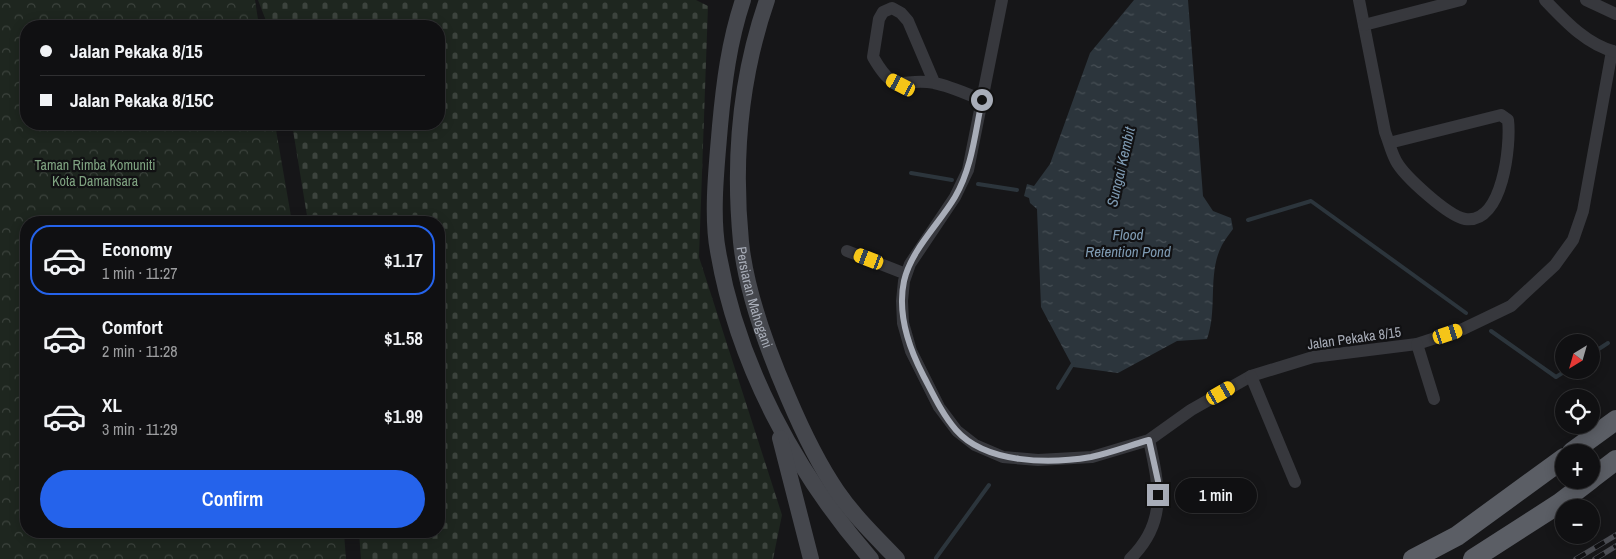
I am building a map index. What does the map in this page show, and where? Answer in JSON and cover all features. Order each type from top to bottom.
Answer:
[{"type":"highway","points":[[1583,444],[1616,420]]},
{"type":"highway","points":[[1600,473],[1616,460]]},
{"type":"highway","points":[[1413,559],[1457,536],[1555,465]]},
{"type":"highway","points":[[1565,499],[1579,489]]},
{"type":"highway","points":[[1473,559],[1555,506]]},
{"type":"main road","name":"Persiaran Mahogani","points":[[743,0],[732,30],[724,77],[716,178],[718,249],[732,307],[747,354],[776,421],[822,496],[870,559]]},
{"type":"main road","name":"Persiaran Mahogani","points":[[767,0],[756,32],[745,80],[739,131],[738,183],[741,244],[754,300],[772,359],[807,442],[837,491],[868,529],[897,559]]},
{"type":"main road","points":[[776,421],[811,559]]},
{"type":"street","name":"Jalan Pekaka 8/15","points":[[1002,0],[968,170],[955,198],[910,264],[906,274],[902,300],[903,323],[911,351],[939,407],[957,431],[975,446],[1003,457],[1038,460],[1092,457],[1149,440],[1190,410],[1251,376],[1313,357],[1417,344],[1464,329],[1511,306],[1555,265],[1573,240],[1583,211],[1614,51]]},
{"type":"street","points":[[1359,0],[1389,143],[1396,161],[1407,175],[1452,214],[1466,219],[1478,217],[1489,207],[1501,187],[1506,168],[1508,120],[1501,115],[1389,143]]},
{"type":"street","points":[[1364,25],[1461,0]]},
{"type":"street","points":[[1545,0],[1565,21],[1590,40],[1614,51]]},
{"type":"street","points":[[1586,0],[1616,14]]},
{"type":"street","points":[[934,82],[908,21],[901,13],[892,8],[883,12],[879,19],[873,57],[891,80],[901,85],[934,82],[982,100]]},
{"type":"street","points":[[847,251],[906,274]]},
{"type":"street","points":[[1417,344],[1434,399]]},
{"type":"street","points":[[1251,376],[1294,482]]},
{"type":"street","points":[[1130,559],[1141,548],[1151,530],[1158,509],[1158,481],[1149,440]]},
{"type":"street","points":[[1567,499],[1616,469]]},
{"type":"street","points":[[868,529],[871,546],[870,559]]},
{"type":"green space","name":"Taman Rimba Komuniti Kota Damansara","points":[[0,0],[255,0],[258,20],[20,20],[20,130],[276,130],[291,216],[20,216],[20,538],[344,538],[346,559],[0,559]]},
{"type":"green space","points":[[258,0],[696,0],[708,6],[699,257],[782,515],[773,559],[361,559],[359,538],[445,538],[445,216],[307,216],[293,130],[445,130],[445,20],[266,20]]},
{"type":"water","name":"Flood Retention Pond","points":[[1134,0],[1188,0],[1203,196],[1213,211],[1231,218],[1233,229],[1222,245],[1215,268],[1212,316],[1207,339],[1177,341],[1118,373],[1073,367],[1041,307],[1037,209],[1030,203],[1029,198],[1024,196],[1027,184],[1034,186],[1050,164],[1090,53]]},
{"type":"waterway","points":[[911,173],[952,180]]},
{"type":"waterway","points":[[978,184],[1017,190]]},
{"type":"waterway","points":[[1248,220],[1311,201],[1466,313]]},
{"type":"waterway","points":[[1491,331],[1555,376]]},
{"type":"waterway","points":[[1600,348],[1608,343]]},
{"type":"waterway","name":"Sungai Kembit","points":[[1058,388],[1074,362]]},
{"type":"waterway","name":"Sungai Kembit","points":[[936,558],[989,485]]},
{"type":"railway","points":[[1576,559],[1616,535]]},
{"type":"railway","points":[[1595,559],[1616,546]]},
{"type":"route","points":[[982,100],[968,170],[955,198],[910,264],[904,281],[902,300],[903,323],[911,351],[939,407],[957,431],[975,446],[1003,457],[1038,460],[1092,457],[1149,440],[1158,481],[1158,495]]}]
